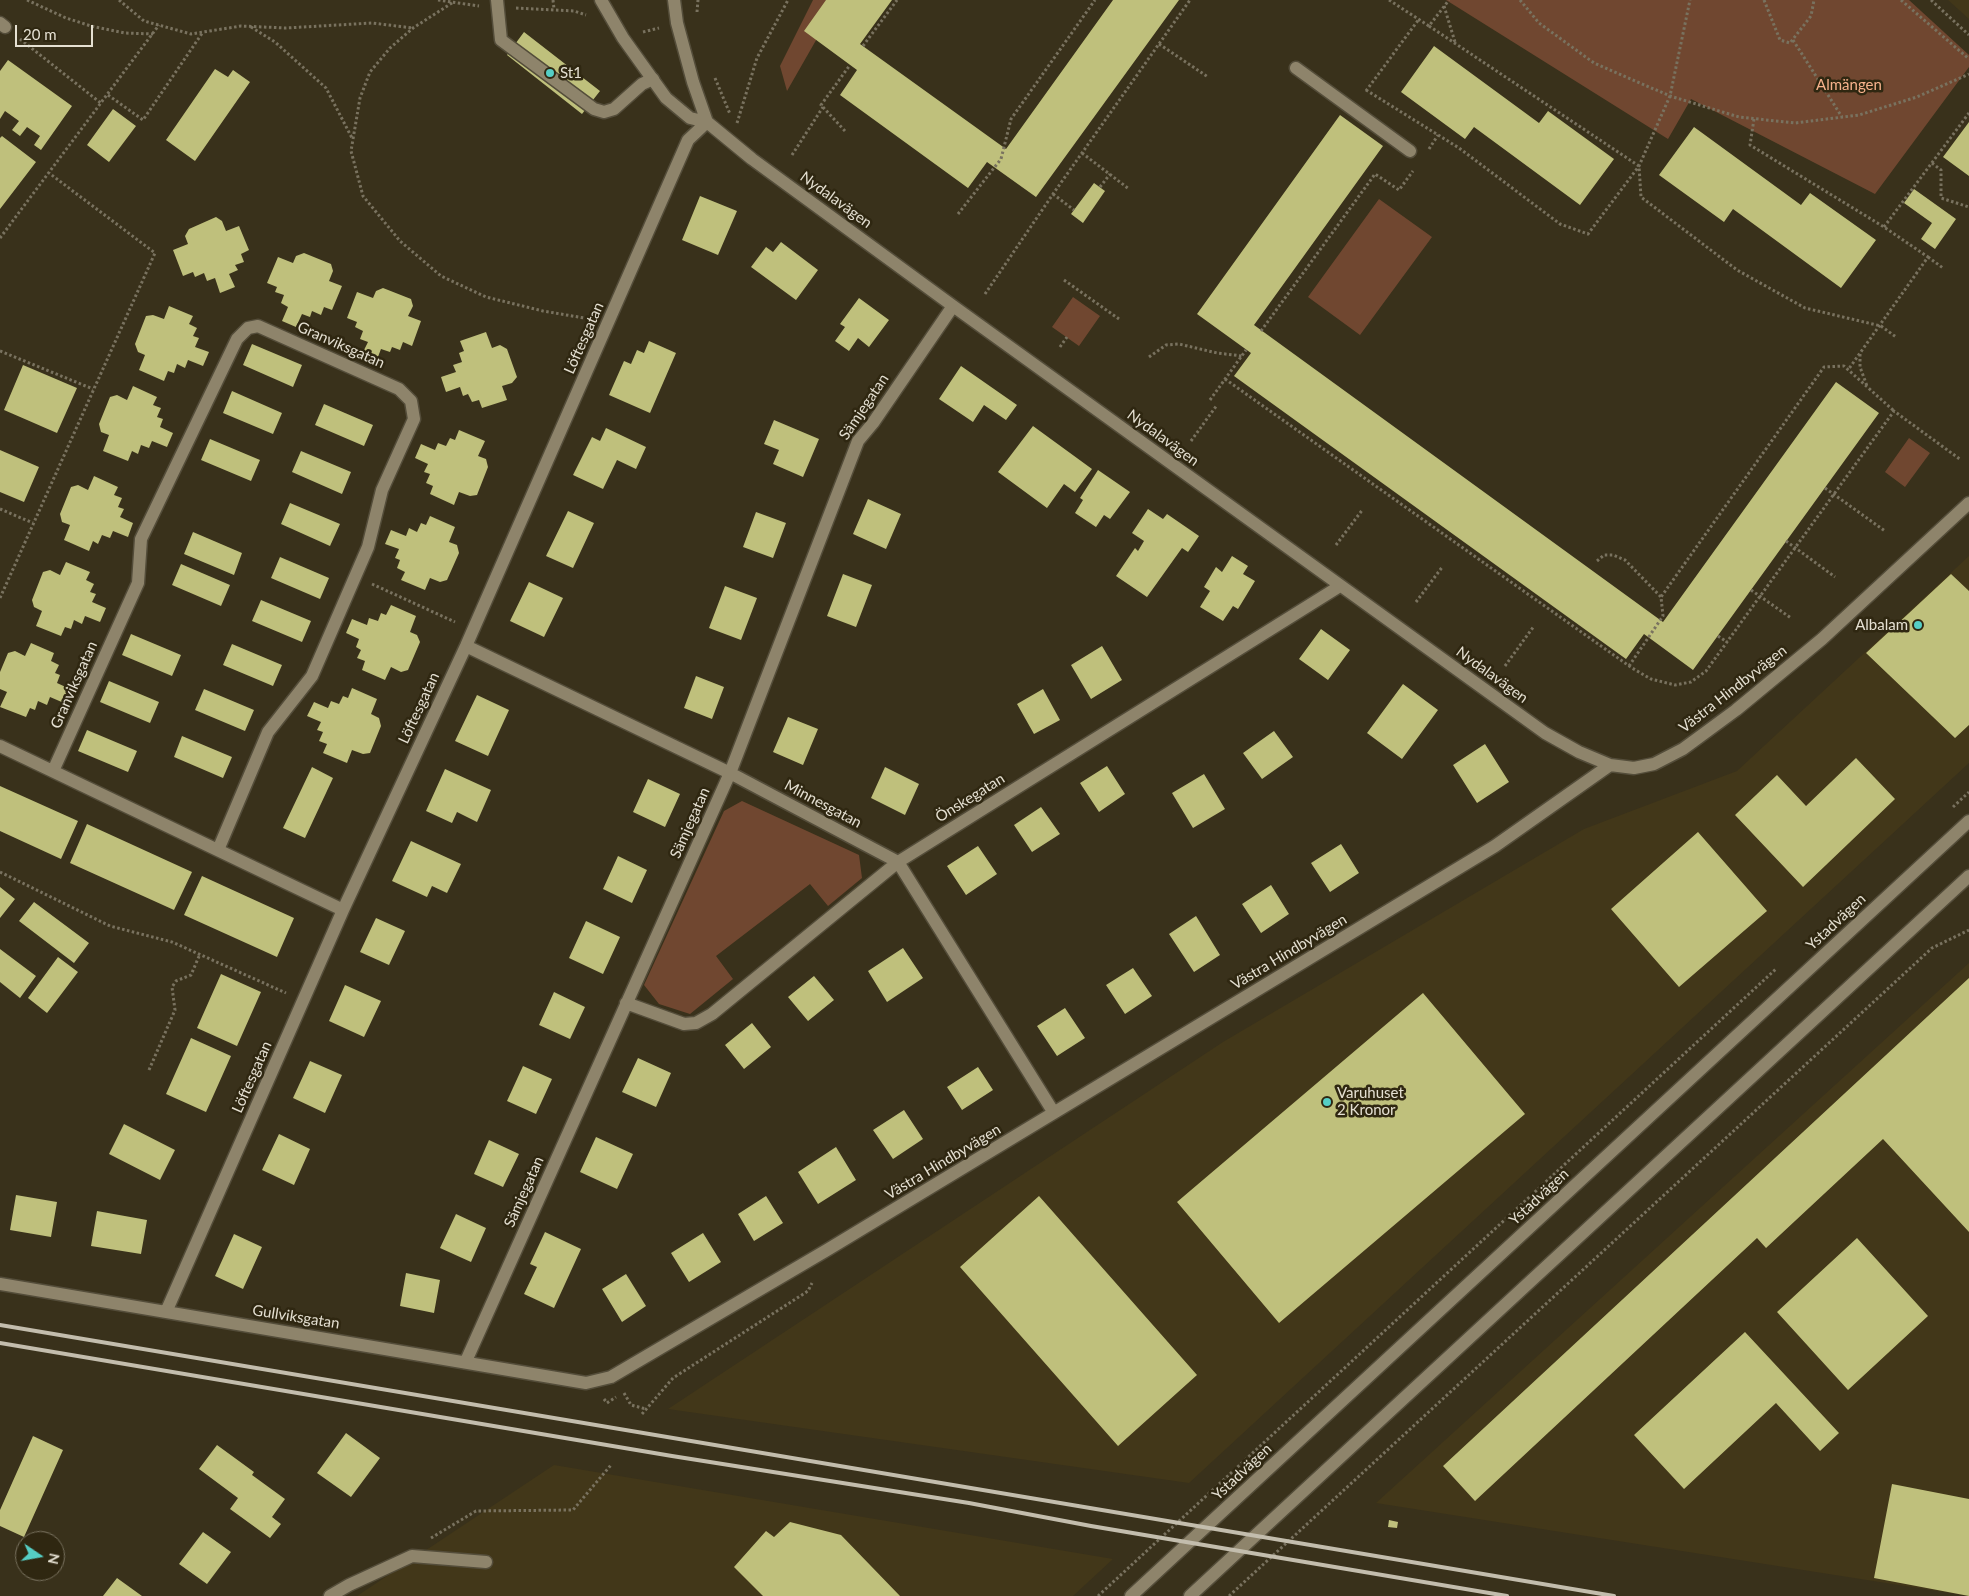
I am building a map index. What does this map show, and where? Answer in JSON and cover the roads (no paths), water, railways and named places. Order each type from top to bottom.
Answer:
[{"type":"street","points":[[497,0],[501,40],[594,109],[604,112],[614,109],[642,84],[653,79]]},
{"type":"street","name":"Nydalavägen","points":[[601,0],[623,38],[666,98],[690,118],[707,122],[752,159],[953,306],[1545,733],[1579,752],[1610,765]]},
{"type":"street","points":[[674,0],[679,31],[707,122]]},
{"type":"street","points":[[1296,68],[1410,151]]},
{"type":"street","name":"Löftesgatan","points":[[166,1312],[343,910],[466,646],[688,140],[707,122]]},
{"type":"street","name":"Sämjegatan","points":[[466,1362],[730,773],[858,441],[873,423],[953,306]]},
{"type":"street","name":"Granviksgatan","points":[[53,771],[138,583],[141,539],[237,339],[248,328],[258,326],[399,389],[411,401],[414,419],[382,490],[368,547],[312,676],[268,732],[218,850]]},
{"type":"street","name":"Västra Hindbyvägen","points":[[586,1383],[611,1377],[827,1250],[1495,846],[1610,765],[1634,768],[1654,764],[1683,749],[1736,710],[1822,639],[1969,503]]},
{"type":"street","name":"Önskegatan","points":[[626,1003],[684,1024],[696,1023],[734,998],[898,862],[1340,586]]},
{"type":"street","name":"Minnesgatan","points":[[466,646],[730,773],[898,862]]},
{"type":"street","points":[[0,746],[343,910]]},
{"type":"street","name":"Ystadvägen","points":[[1131,1596],[1969,821]]},
{"type":"street","points":[[898,862],[1054,1113]]},
{"type":"street","points":[[1190,1596],[1969,876]]},
{"type":"street","name":"Gullviksgatan","points":[[0,1284],[586,1383]]},
{"type":"street","points":[[330,1596],[348,1585],[412,1556],[486,1562]]},
{"type":"railway","points":[[0,1325],[1614,1596]]},
{"type":"railway","points":[[0,1343],[672,1456],[969,1503],[1091,1526],[1507,1596]]},
{"type":"place","name":"St1","points":[[550,73]]},
{"type":"place","name":"Albalam","points":[[1918,625]]},
{"type":"place","name":"Varuhuset 2 Kronor","points":[[1327,1102]]},
{"type":"park label","name":"Almängen","points":[[1849,85]]}]
